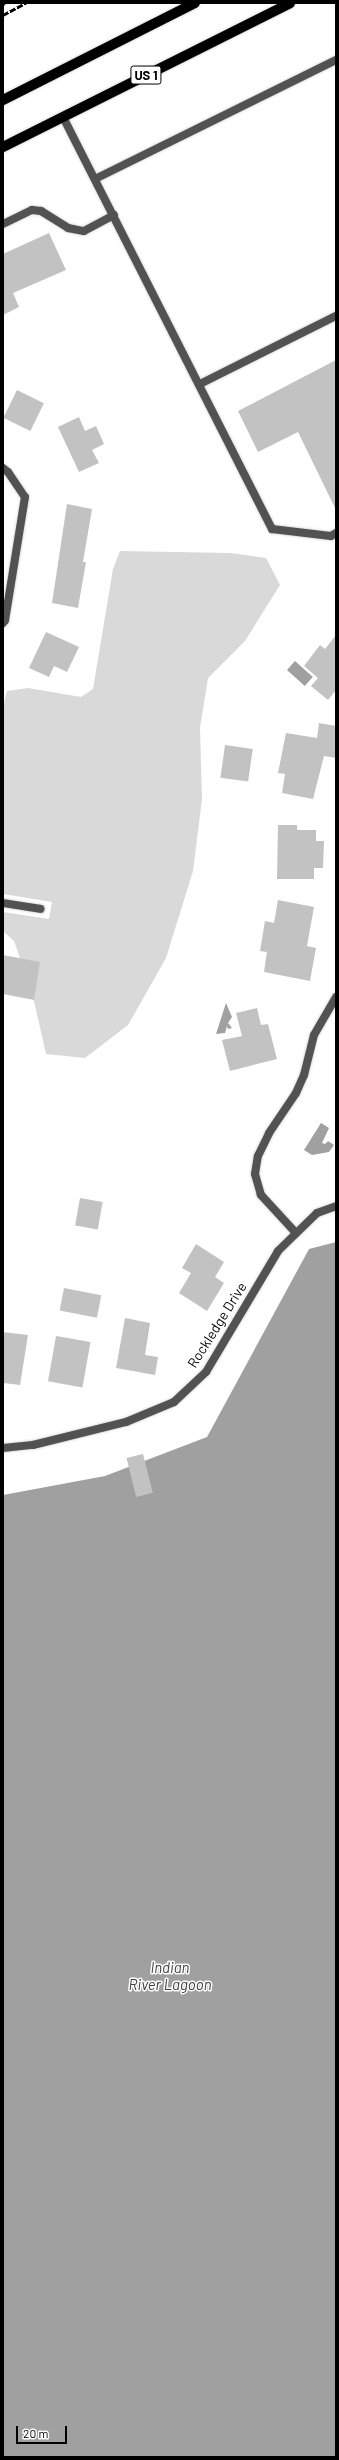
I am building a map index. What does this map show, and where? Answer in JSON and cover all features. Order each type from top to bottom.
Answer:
[{"type":"main road","points":[[3,100],[195,3]]},
{"type":"main road","name":"US 1","points":[[3,147],[290,3]]},
{"type":"street","points":[[95,179],[336,60]]},
{"type":"street","points":[[63,117],[114,214],[272,529],[331,536],[336,533]]},
{"type":"street","points":[[3,224],[32,210],[40,211],[68,228],[84,230],[114,214]]},
{"type":"street","points":[[200,384],[336,316]]},
{"type":"street","points":[[3,468],[8,472],[25,497],[5,620],[3,623]]},
{"type":"street","points":[[3,903],[40,909]]},
{"type":"street","points":[[296,1233],[261,1195],[255,1174],[258,1156],[269,1133],[296,1094],[304,1075],[314,1035],[336,997]]},
{"type":"street","name":"Rockledge Drive","points":[[3,1448],[33,1445],[126,1422],[174,1402],[206,1372],[278,1251],[317,1213],[336,1206]]},
{"type":"shaded area","points":[[120,551],[230,553],[266,558],[280,585],[245,641],[208,678],[200,728],[202,799],[193,871],[166,958],[128,1025],[85,1058],[46,1054],[32,992],[14,941],[3,931],[3,912],[49,919],[52,902],[3,894],[3,707],[7,691],[28,688],[81,697],[93,689],[113,569]]},
{"type":"water","points":[[295,661],[313,677],[305,686],[287,670]]},
{"type":"water","points":[[226,1003],[232,1017],[228,1023],[232,1028],[228,1029],[227,1026],[225,1033],[216,1034]]},
{"type":"water","points":[[321,1123],[329,1128],[322,1143],[325,1144],[328,1141],[334,1145],[329,1152],[312,1155],[304,1150]]},
{"type":"water","name":"Indian River Lagoon","points":[[336,1242],[336,2457],[3,2457],[3,1495],[105,1476],[207,1437],[309,1249]]},
{"type":"building","points":[[49,233],[66,270],[13,293],[19,307],[3,315],[3,254]]},
{"type":"building","points":[[336,360],[336,510],[298,432],[258,452],[238,411]]},
{"type":"building","points":[[17,390],[44,403],[30,431],[3,418]]},
{"type":"building","points":[[79,417],[85,431],[96,426],[104,444],[92,450],[99,463],[79,472],[58,427]]},
{"type":"building","points":[[67,504],[92,509],[83,562],[86,562],[78,608],[52,603]]},
{"type":"building","points":[[46,632],[79,647],[67,672],[54,666],[49,677],[29,668]]},
{"type":"building","points":[[336,635],[336,690],[328,700],[311,686],[318,678],[304,666],[320,645],[325,649]]},
{"type":"building","points":[[319,723],[336,726],[336,758],[324,756],[313,799],[282,793],[285,774],[278,773],[286,733],[317,738]]},
{"type":"building","points":[[225,745],[253,749],[248,782],[220,778]]},
{"type":"building","points":[[278,825],[297,825],[297,830],[316,830],[316,841],[324,841],[323,868],[314,868],[314,879],[277,879]]},
{"type":"building","points":[[278,900],[314,907],[307,946],[316,948],[310,981],[264,972],[267,952],[260,951],[265,921],[274,923]]},
{"type":"building","points":[[3,955],[40,962],[34,1000],[3,994]]},
{"type":"building","points":[[257,1008],[261,1025],[268,1024],[277,1059],[230,1071],[222,1040],[242,1036],[236,1013]]},
{"type":"building","points":[[80,1198],[103,1202],[98,1230],[75,1226]]},
{"type":"building","points":[[196,1244],[224,1262],[215,1277],[224,1283],[207,1311],[179,1293],[191,1273],[182,1268]]},
{"type":"building","points":[[64,1288],[101,1295],[97,1318],[60,1311]]},
{"type":"building","points":[[125,1318],[150,1323],[145,1355],[158,1357],[155,1375],[116,1368]]},
{"type":"building","points":[[3,1332],[28,1335],[20,1385],[3,1383]]},
{"type":"building","points":[[56,1336],[90,1342],[82,1387],[48,1381]]},
{"type":"building","points":[[143,1454],[153,1493],[136,1497],[127,1458]]},
{"type":"railway","points":[[3,15],[26,3]]}]
